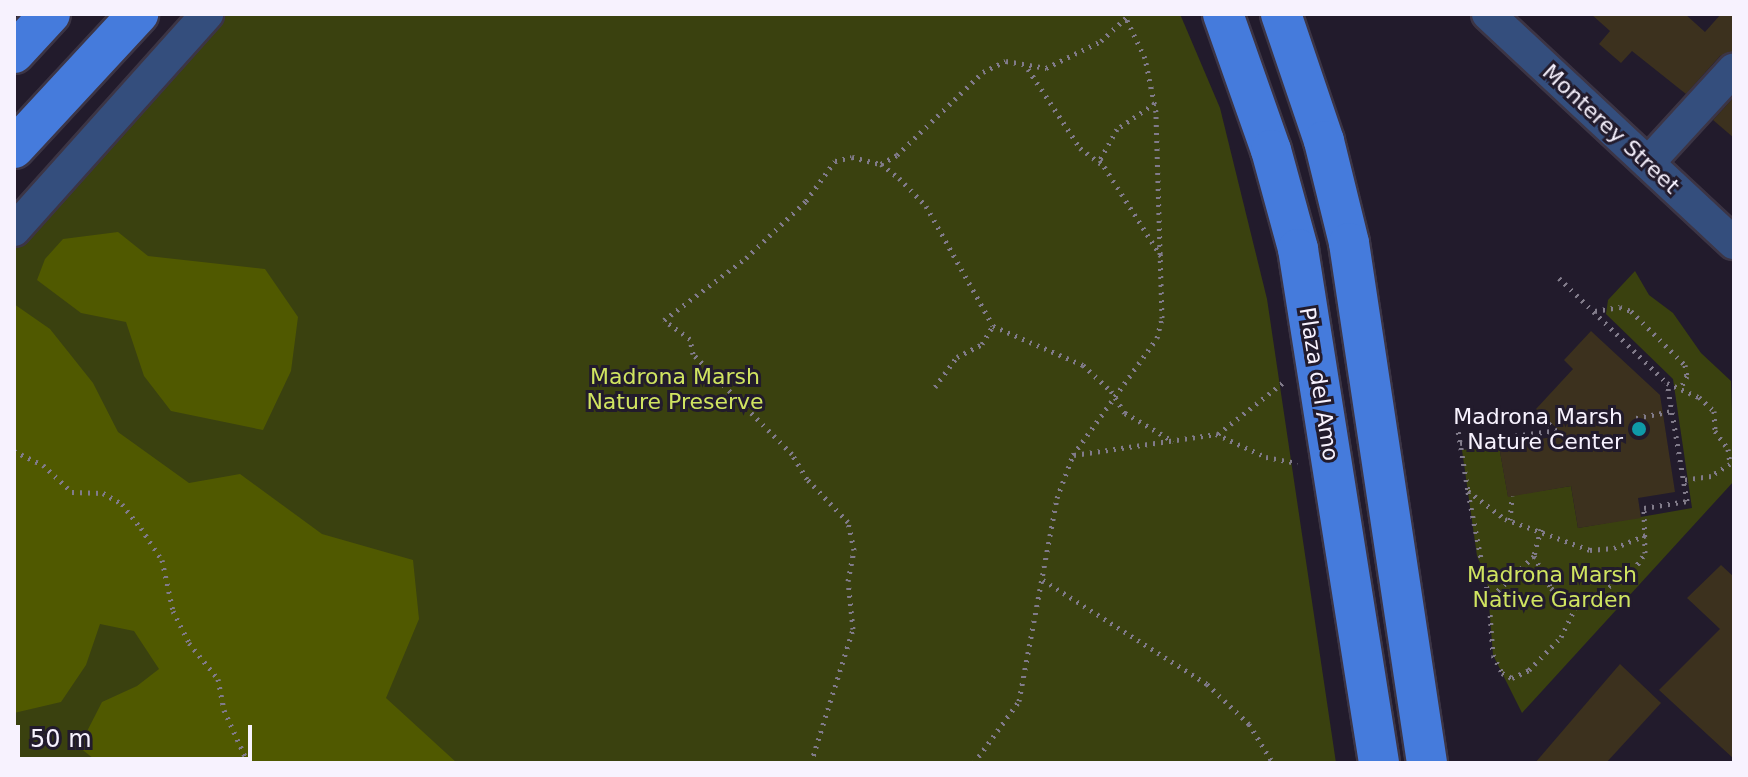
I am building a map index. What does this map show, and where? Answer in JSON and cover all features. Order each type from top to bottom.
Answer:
[{"type":"main road","points":[[14,53],[50,14]]},
{"type":"main road","points":[[14,148],[138,14]]},
{"type":"main road","name":"Plaza del Amo","points":[[1223,14],[1271,150],[1298,249],[1379,763]]},
{"type":"main road","points":[[1281,14],[1324,141],[1349,243],[1427,763]]},
{"type":"main road","points":[[1325,417],[1374,410]]},
{"type":"street","points":[[14,230],[207,14]]},
{"type":"street","name":"Monterey Street","points":[[1488,14],[1734,243]]},
{"type":"street","points":[[1648,163],[1734,69]]},
{"type":"path","points":[[881,164],[897,155],[983,72],[1006,61],[1027,68],[1046,68],[1069,59],[1101,41],[1125,15],[1145,58],[1155,103],[1162,257],[1157,338],[1073,455],[1057,498],[1019,701],[974,763]]},
{"type":"path","points":[[1027,68],[1080,148],[1103,165],[1162,257]]},
{"type":"path","points":[[1103,165],[1105,145],[1117,129],[1155,103]]},
{"type":"path","points":[[811,763],[853,629],[848,581],[854,550],[848,522],[807,479],[792,454],[693,354],[690,339],[664,320],[746,258],[806,201],[835,161],[852,157],[881,164],[926,206],[993,326],[1083,365],[1125,413],[1173,441]]},
{"type":"path","points":[[1559,278],[1667,383],[1710,406],[1718,439],[1731,455],[1720,473],[1683,480]]},
{"type":"path","points":[[1594,311],[1620,307],[1631,311],[1685,365],[1687,376],[1680,389]]},
{"type":"path","points":[[935,387],[957,357],[982,344],[993,326]]},
{"type":"path","points":[[1073,455],[1217,434],[1289,378]]},
{"type":"path","points":[[1457,424],[1489,599],[1493,655],[1502,673],[1512,678],[1561,637],[1575,608],[1633,571],[1645,553],[1647,534],[1644,508],[1687,501],[1667,383]]},
{"type":"path","points":[[1636,418],[1672,411]]},
{"type":"path","points":[[1460,443],[1557,430],[1537,413]]},
{"type":"path","points":[[1217,434],[1266,457],[1304,464]]},
{"type":"path","points":[[14,451],[43,465],[72,492],[103,493],[122,504],[141,528],[162,560],[173,611],[189,643],[218,679],[224,710],[248,763]]},
{"type":"path","points":[[1468,491],[1510,520],[1541,529],[1590,550],[1614,548],[1647,534]]},
{"type":"path","points":[[1510,520],[1512,496]]},
{"type":"path","points":[[1489,599],[1534,556],[1541,529]]},
{"type":"path","points":[[1534,556],[1551,588],[1575,608]]},
{"type":"path","points":[[1043,580],[1207,684],[1249,724],[1273,763]]},
{"type":"green space","name":"Madrona Marsh Nature Preserve","points":[[196,14],[1180,14],[1220,108],[1267,299],[1336,763],[14,763],[14,212]]},
{"type":"green space","points":[[118,232],[148,256],[265,269],[298,317],[291,371],[263,430],[171,411],[144,376],[126,322],[81,313],[37,280],[45,259],[63,239]]},
{"type":"green space","name":"Madrona Marsh Native Garden","points":[[1635,271],[1649,295],[1673,313],[1701,353],[1731,381],[1734,481],[1522,713],[1493,655],[1487,579],[1477,556],[1462,450],[1499,446],[1508,496],[1571,486],[1578,528],[1692,508],[1673,379],[1606,314],[1608,300]]},
{"type":"green space","points":[[14,304],[50,329],[93,383],[118,432],[189,483],[240,474],[322,534],[413,560],[419,619],[386,698],[457,763],[99,763],[79,747],[102,702],[137,686],[159,669],[134,631],[100,624],[86,665],[61,702],[14,713]]},
{"type":"building","points":[[1591,14],[1685,14],[1705,32],[1721,14],[1734,14],[1734,51],[1720,56],[1686,94],[1632,51],[1621,63],[1599,44],[1610,31]]},
{"type":"building","points":[[1734,97],[1734,138],[1713,120]]},
{"type":"building","name":"Madrona Marsh Nature Center","points":[[1591,331],[1660,395],[1675,492],[1638,498],[1641,518],[1578,528],[1571,486],[1508,497],[1499,446],[1564,435],[1536,409],[1573,369],[1564,360]]},
{"type":"building","points":[[1721,565],[1734,577],[1734,759],[1659,690],[1720,629],[1687,598]]},
{"type":"building","points":[[1620,664],[1661,703],[1606,763],[1535,763]]},
{"type":"place","name":"Madrona Marsh Nature Center","points":[[1639,429]]}]
